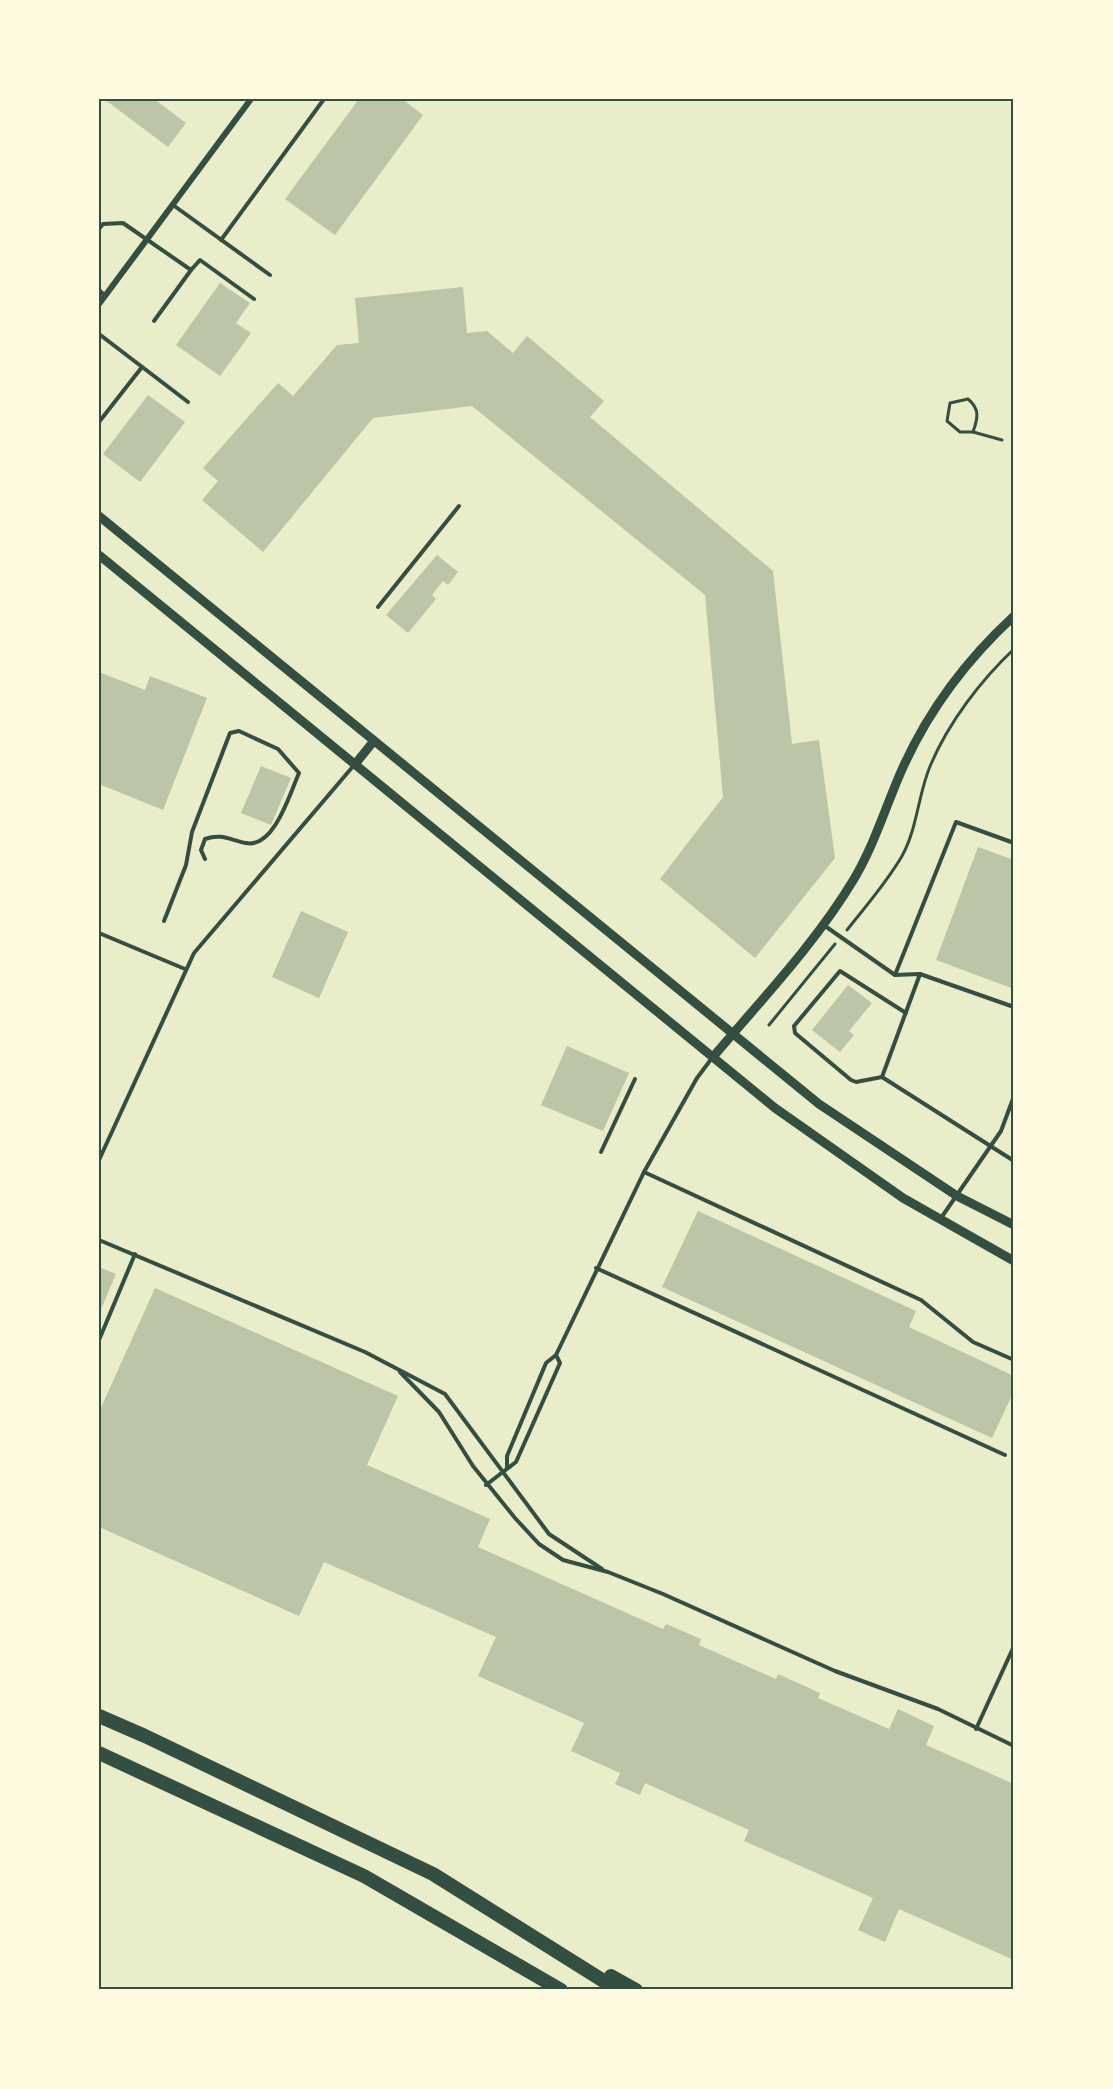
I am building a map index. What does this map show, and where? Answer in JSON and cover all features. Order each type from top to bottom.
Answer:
[{"type":"highway","points":[[99,1716],[433,1874],[636,1990]]},
{"type":"highway","points":[[99,1753],[364,1876],[561,1990]]},
{"type":"highway","points":[[433,1874],[618,1990]]},
{"type":"street","points":[[99,304],[251,99]]},
{"type":"street","points":[[99,516],[819,1104],[957,1196],[1014,1226]]},
{"type":"street","points":[[99,555],[713,1057],[829,1148],[940,1221],[1014,1262]]},
{"type":"street","points":[[713,1057],[824,925],[865,860],[906,761],[933,711],[968,664],[1014,616]]},
{"type":"street","points":[[356,763],[373,742]]},
{"type":"lane","points":[[221,240],[324,99]]},
{"type":"lane","points":[[172,205],[270,275]]},
{"type":"lane","points":[[99,229],[103,224],[123,223],[191,270]]},
{"type":"lane","points":[[154,321],[200,260],[254,298]]},
{"type":"lane","points":[[99,290],[105,296]]},
{"type":"lane","points":[[99,334],[188,402]]},
{"type":"lane","points":[[99,422],[142,367]]},
{"type":"lane","points":[[378,608],[459,506]]},
{"type":"lane","points":[[164,921],[186,865],[192,832],[230,733],[239,731],[278,749],[298,773],[274,829],[261,842],[248,844],[217,835],[205,839],[201,850],[205,860]]},
{"type":"lane","points":[[99,1160],[185,969],[204,938],[356,763]]},
{"type":"lane","points":[[895,975],[956,822],[1014,843]]},
{"type":"lane","points":[[824,925],[895,975],[920,974],[1014,1007]]},
{"type":"lane","points":[[99,933],[185,969]]},
{"type":"lane","points":[[906,1013],[840,971],[794,1026],[795,1033],[856,1083],[882,1077],[1014,1161]]},
{"type":"lane","points":[[882,1077],[920,974]]},
{"type":"lane","points":[[507,1467],[507,1456],[546,1363],[556,1355],[644,1172],[697,1078],[713,1057]]},
{"type":"lane","points":[[601,1152],[635,1079]]},
{"type":"lane","points":[[940,1221],[1001,1131],[1014,1096]]},
{"type":"lane","points":[[644,1172],[680,1192],[921,1300],[973,1342],[1014,1360]]},
{"type":"lane","points":[[99,1240],[344,1343],[445,1394],[549,1534],[608,1572]]},
{"type":"lane","points":[[99,1340],[135,1254]]},
{"type":"lane","points":[[596,1268],[1005,1455]]},
{"type":"lane","points":[[486,1485],[516,1462],[560,1364],[556,1355]]},
{"type":"lane","points":[[400,1372],[439,1412],[486,1485],[539,1544],[562,1560],[608,1572],[835,1671],[938,1709],[1014,1746]]},
{"type":"lane","points":[[976,1729],[1014,1646]]},
{"type":"path","points":[[973,432],[979,418],[976,405],[968,399],[950,403],[947,421],[960,432],[973,432],[1002,440]]},
{"type":"path","points":[[769,1025],[841,937],[903,855],[914,826],[931,764],[952,727],[992,669],[1014,649]]},
{"type":"building","points":[[104,99],[154,99],[186,123],[168,147]]},
{"type":"building","points":[[359,99],[402,99],[423,115],[335,235],[285,199]]},
{"type":"building","points":[[220,283],[250,303],[236,323],[251,333],[220,376],[176,345]]},
{"type":"building","points":[[463,287],[467,333],[487,331],[513,353],[527,336],[604,401],[590,417],[773,571],[792,744],[819,740],[835,858],[755,958],[660,879],[723,797],[705,595],[472,406],[373,418],[263,552],[202,500],[218,481],[203,468],[278,383],[293,396],[337,345],[359,343],[355,298]]},
{"type":"building","points":[[148,395],[185,422],[140,482],[103,454]]},
{"type":"building","points":[[437,555],[458,572],[448,585],[443,581],[432,595],[436,599],[408,633],[386,615]]},
{"type":"building","points":[[99,672],[145,690],[150,676],[207,698],[163,810],[99,784]]},
{"type":"building","points":[[261,766],[291,778],[271,825],[241,813]]},
{"type":"building","points":[[978,847],[1014,860],[1014,989],[936,960]]},
{"type":"building","points":[[301,911],[348,932],[319,998],[272,977]]},
{"type":"building","points":[[848,985],[872,1003],[849,1031],[854,1035],[840,1052],[812,1030]]},
{"type":"building","points":[[567,1046],[629,1073],[603,1131],[541,1105]]},
{"type":"building","points":[[698,1211],[916,1311],[909,1327],[1014,1376],[1014,1391],[992,1438],[662,1287]]},
{"type":"building","points":[[99,1267],[116,1274],[99,1314]]},
{"type":"building","points":[[155,1288],[398,1396],[367,1465],[490,1519],[478,1547],[663,1629],[666,1624],[701,1639],[699,1645],[776,1679],[778,1674],[820,1693],[818,1698],[889,1729],[898,1709],[934,1726],[926,1745],[1014,1784],[1014,1960],[899,1909],[885,1942],[858,1930],[873,1898],[744,1841],[749,1830],[645,1783],[640,1795],[615,1784],[620,1773],[571,1751],[584,1723],[478,1676],[496,1637],[324,1562],[299,1616],[99,1527],[99,1412]]}]
